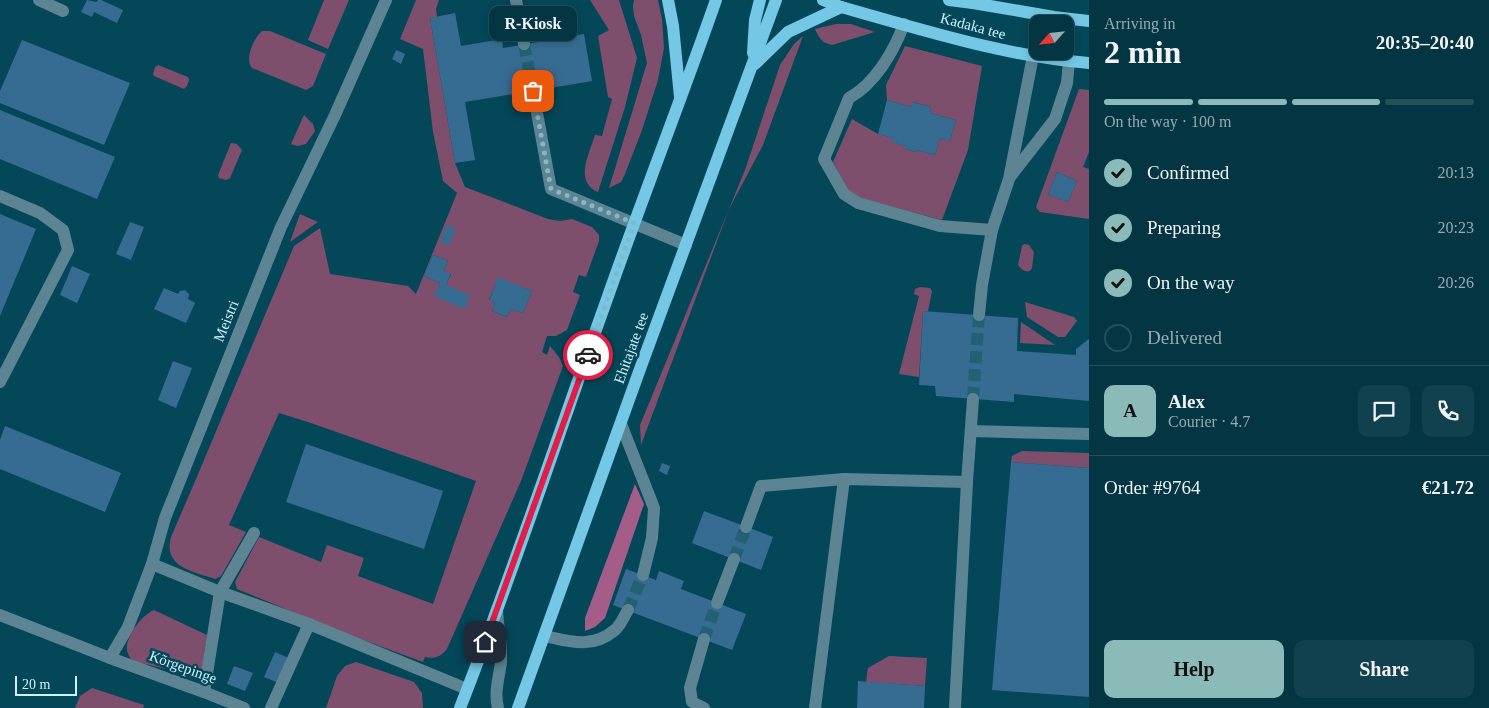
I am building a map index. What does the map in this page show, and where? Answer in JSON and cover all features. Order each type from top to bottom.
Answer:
[{"type":"main road","points":[[668,0],[674,26],[680,103]]},
{"type":"main road","points":[[460,708],[497,611],[634,223],[680,103],[716,0]]},
{"type":"main road","points":[[753,65],[755,20],[760,0]]},
{"type":"main road","name":"Ehitajate tee","points":[[518,708],[776,0]]},
{"type":"main road","name":"Kadaka tee","points":[[823,0],[841,7],[995,50],[1029,52]]},
{"type":"main road","name":"Kadaka tee","points":[[949,0],[969,1],[1029,16]]},
{"type":"main road","points":[[753,65],[788,32],[841,7]]},
{"type":"main road","name":"Kadaka tee","points":[[1074,21],[1089,21]]},
{"type":"main road","name":"Kadaka tee","points":[[1074,58],[1089,63]]},
{"type":"lane","points":[[39,0],[63,10]]},
{"type":"lane","name":"Meistri","points":[[110,658],[128,627],[152,564],[165,518],[281,227],[335,115],[386,0]]},
{"type":"lane","points":[[516,0],[524,44]]},
{"type":"lane","points":[[904,24],[890,57],[859,92],[849,98],[824,159],[844,194],[858,203],[940,226],[992,230]]},
{"type":"lane","points":[[979,315],[982,284],[992,230],[1009,179],[1033,60]]},
{"type":"lane","points":[[1009,179],[1055,120],[1067,82],[1067,60]]},
{"type":"lane","points":[[533,91],[551,189],[686,245]]},
{"type":"lane","points":[[0,196],[40,213],[63,230],[68,250],[0,382]]},
{"type":"lane","points":[[955,708],[967,482],[974,399]]},
{"type":"lane","points":[[621,424],[654,508],[652,538],[643,575]]},
{"type":"lane","points":[[971,431],[1089,434]]},
{"type":"lane","points":[[746,526],[761,486],[844,479],[967,482]]},
{"type":"lane","points":[[815,708],[844,479]]},
{"type":"lane","points":[[204,692],[220,592],[254,533]]},
{"type":"lane","points":[[717,603],[734,559]]},
{"type":"lane","points":[[152,564],[220,592],[309,624],[467,689]]},
{"type":"lane","points":[[545,636],[577,644],[598,640],[616,629],[628,610]]},
{"type":"lane","points":[[497,611],[501,660],[496,700],[498,708]]},
{"type":"lane","name":"Kõrgepinge","points":[[0,615],[244,708]]},
{"type":"lane","points":[[272,708],[309,624]]},
{"type":"lane","points":[[704,639],[690,688],[692,702],[704,708]]},
{"type":"shaded area","points":[[324,0],[349,0],[328,49],[308,40]]},
{"type":"shaded area","points":[[416,0],[439,0],[436,9],[437,17],[430,18],[455,163],[465,187],[548,219],[560,221],[572,219],[592,227],[599,235],[599,241],[586,277],[579,275],[573,292],[580,295],[567,330],[556,336],[547,336],[542,352],[547,355],[550,346],[559,357],[563,366],[521,481],[447,649],[437,657],[425,657],[423,662],[339,631],[237,589],[235,582],[259,537],[321,562],[327,545],[364,558],[358,576],[433,604],[476,481],[279,413],[229,525],[246,532],[221,576],[215,579],[181,566],[171,555],[170,547],[171,537],[294,246],[320,228],[330,274],[408,286],[416,294],[457,193],[443,181],[433,132],[423,49],[400,39]],"holes":[[[433,255],[448,261],[444,270],[451,274],[446,285],[435,296],[440,283],[424,276]],[[498,278],[532,291],[523,313],[511,309],[507,317],[492,311],[495,303],[489,300]]]},
{"type":"shaded area","points":[[590,0],[619,0],[637,58],[625,107],[598,192],[587,182],[585,167],[595,135],[602,136],[612,99],[608,97],[598,36],[609,30]]},
{"type":"shaded area","points":[[634,0],[658,0],[662,19],[664,48],[658,80],[625,174],[621,182],[609,188],[647,63],[641,35],[634,16]]},
{"type":"shaded area","points":[[836,24],[851,24],[875,32],[832,45],[821,40],[815,29]]},
{"type":"shaded area","points":[[262,31],[270,31],[326,54],[313,86],[306,90],[252,68],[249,59],[251,49]]},
{"type":"shaded area","points":[[803,36],[763,145],[729,209],[641,445],[640,425],[745,170],[780,65],[794,44]]},
{"type":"shaded area","points":[[905,46],[982,66],[968,150],[942,220],[857,197],[848,190],[833,162],[852,119],[878,134],[893,138],[892,142],[905,146],[905,149],[916,152],[916,150],[935,155],[940,138],[950,141],[956,120],[930,113],[931,107],[913,102],[911,107],[887,100],[886,85]]},
{"type":"shaded area","points":[[158,65],[188,77],[187,86],[184,89],[154,76],[155,67]]},
{"type":"shaded area","points":[[1079,89],[1089,90],[1089,152],[1083,167],[1089,169],[1089,219],[1040,212],[1036,207]],"holes":[[[1057,172],[1077,181],[1068,202],[1048,194]]]},
{"type":"shaded area","points":[[304,115],[313,124],[315,131],[306,144],[297,146],[291,144]]},
{"type":"shaded area","points":[[231,143],[237,144],[242,150],[230,178],[226,180],[219,178],[218,175]]},
{"type":"shaded area","points":[[300,214],[318,222],[290,242]]},
{"type":"shaded area","points":[[1024,244],[1029,245],[1034,252],[1030,271],[1023,270],[1018,265]]},
{"type":"shaded area","points":[[920,287],[930,288],[932,291],[928,311],[923,311],[919,377],[899,374],[919,296],[914,294],[915,289]]},
{"type":"shaded area","points":[[1025,302],[1074,317],[1077,321],[1065,337],[1058,337],[1027,317]]},
{"type":"shaded area","points":[[1021,322],[1055,345],[1020,343]]},
{"type":"shaded area","points":[[1022,451],[1089,453],[1089,468],[1011,462],[1012,456]]},
{"type":"shaded area","points":[[635,484],[644,504],[605,618],[595,627],[585,631],[585,618]]},
{"type":"shaded area","points":[[154,610],[207,635],[201,677],[196,679],[179,672],[132,661],[127,649],[129,640],[141,620]]},
{"type":"shaded area","points":[[889,656],[927,658],[925,686],[866,682],[868,668]]},
{"type":"shaded area","points":[[356,662],[414,682],[422,693],[423,708],[326,708],[337,676],[345,666]]},
{"type":"shaded area","points":[[92,688],[144,705],[143,708],[75,708],[80,696]]},
{"type":"building","points":[[87,0],[97,2],[101,0],[123,10],[117,23],[94,12],[92,17],[81,12]]},
{"type":"building","points":[[455,13],[461,46],[502,39],[503,48],[584,34],[592,81],[465,102],[475,160],[455,163],[430,18]]},
{"type":"building","points":[[22,40],[130,83],[104,145],[0,103],[0,91]]},
{"type":"building","points":[[396,50],[405,54],[401,64],[392,59]]},
{"type":"building","points":[[887,100],[911,107],[912,102],[931,107],[930,113],[956,120],[950,141],[940,138],[935,155],[905,149],[905,146],[891,142],[893,138],[878,134]]},
{"type":"building","points":[[0,110],[115,157],[97,199],[0,159]]},
{"type":"building","points":[[1057,172],[1077,181],[1068,202],[1048,194]]},
{"type":"building","points":[[0,214],[36,229],[0,316]]},
{"type":"building","points":[[130,222],[144,227],[131,260],[116,254]]},
{"type":"building","points":[[447,225],[456,229],[449,245],[440,242]]},
{"type":"building","points":[[433,255],[448,261],[444,270],[451,273],[446,285],[470,295],[465,309],[434,296],[440,283],[424,276]]},
{"type":"building","points":[[72,266],[90,274],[77,303],[60,295]]},
{"type":"building","points":[[498,277],[532,291],[523,313],[511,309],[507,317],[492,311],[495,303],[489,301]]},
{"type":"building","points":[[164,288],[178,294],[180,291],[185,290],[189,294],[188,299],[195,303],[186,323],[154,309]]},
{"type":"building","points":[[923,311],[1018,318],[1017,351],[1076,355],[1076,349],[1089,339],[1089,401],[1014,394],[1014,402],[936,396],[935,386],[919,385]]},
{"type":"building","points":[[173,361],[192,368],[176,408],[158,400]]},
{"type":"building","points":[[5,426],[121,473],[105,512],[0,469],[0,440]]},
{"type":"building","points":[[306,444],[443,491],[424,549],[286,502]]},
{"type":"building","points":[[1011,462],[1089,468],[1089,697],[992,690]]},
{"type":"building","points":[[662,463],[670,466],[667,475],[659,471]]},
{"type":"building","points":[[704,511],[773,537],[761,570],[692,543]]},
{"type":"building","points":[[626,569],[656,580],[659,571],[684,581],[681,589],[746,614],[732,650],[613,605]]},
{"type":"building","points":[[275,652],[291,659],[281,684],[264,677]]},
{"type":"building","points":[[234,666],[253,673],[245,691],[227,684]]},
{"type":"building","points":[[858,681],[925,686],[924,708],[857,708]]},
{"type":"tunnel","points":[[524,44],[533,91]]},
{"type":"tunnel","points":[[973,399],[979,315]]},
{"type":"tunnel","points":[[734,559],[746,527]]},
{"type":"tunnel","points":[[628,610],[643,575]]},
{"type":"tunnel","points":[[704,639],[717,603]]},
{"type":"way so far","points":[[533,91],[551,189],[634,223],[588,355]]},
{"type":"place","name":"R-Kiosk","points":[[533,91]]},
{"type":"route","points":[[485,642],[588,355]]}]
